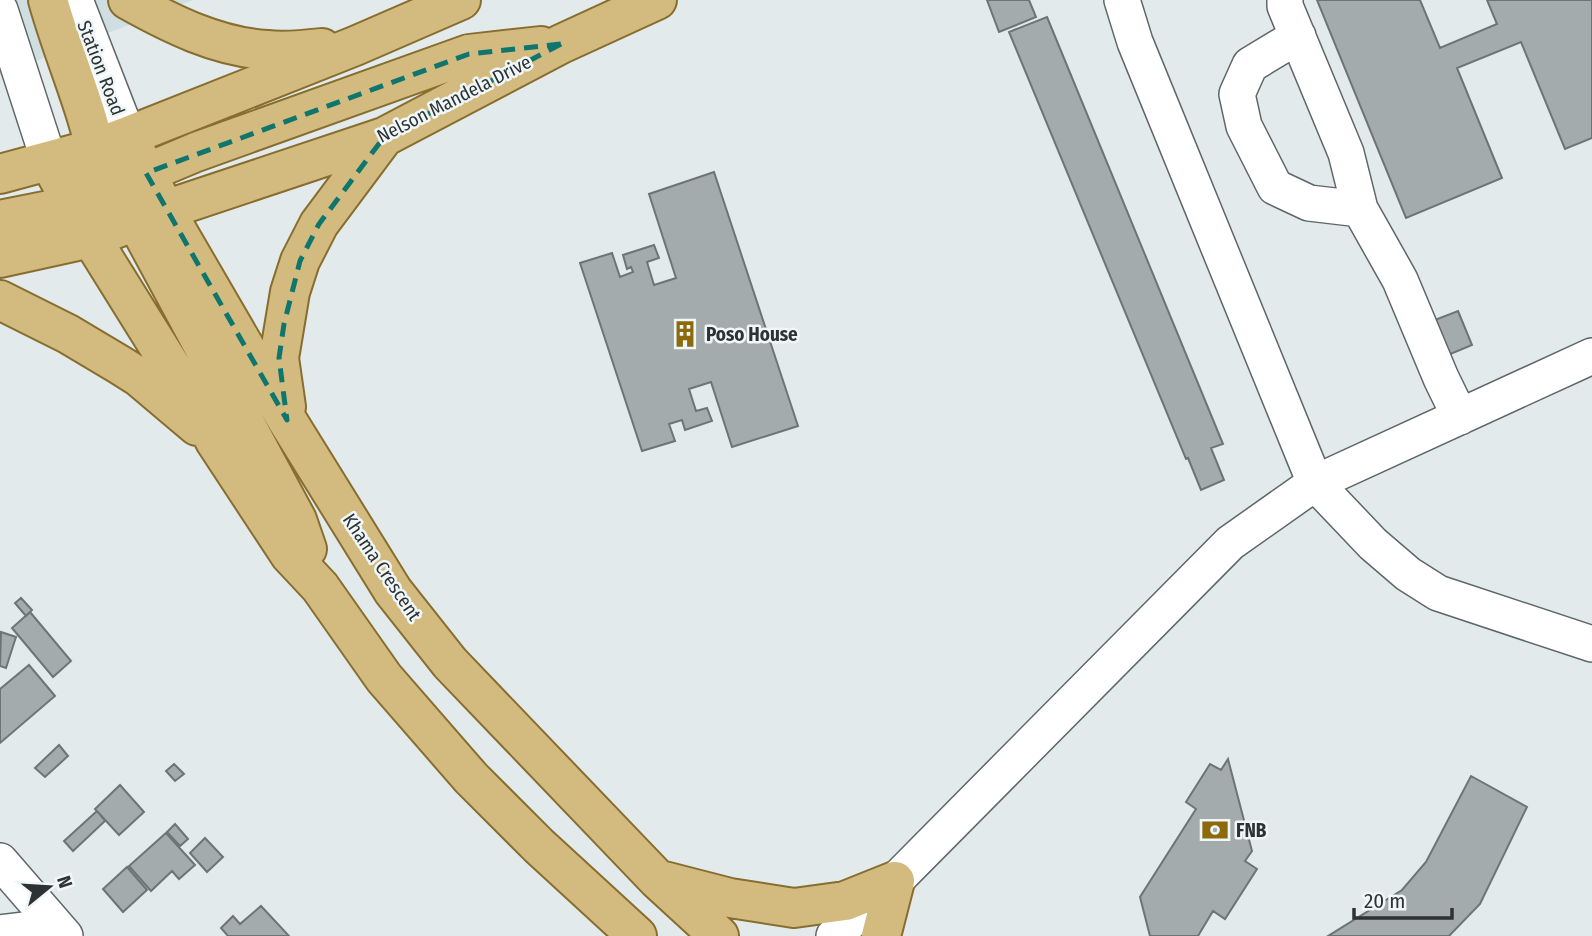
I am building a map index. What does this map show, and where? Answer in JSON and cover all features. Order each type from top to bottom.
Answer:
[{"type":"main road","points":[[48,0],[80,94],[120,184],[297,520],[320,587]]},
{"type":"main road","points":[[128,0],[169,23],[211,40],[252,49],[290,51],[355,46]]},
{"type":"main road","points":[[0,258],[91,238],[120,184],[355,46],[461,0]]},
{"type":"main road","name":"Nelson Mandela Drive","points":[[120,184],[384,137],[561,44],[657,0]]},
{"type":"main road","points":[[0,220],[120,184],[209,147],[469,54],[561,44]]},
{"type":"main road","points":[[287,420],[279,358],[290,292],[300,261],[319,224],[384,137]]},
{"type":"main road","points":[[0,174],[49,161],[120,184]]},
{"type":"main road","name":"Khama Crescent","points":[[120,184],[287,420],[393,591],[450,663],[658,880],[719,936]]},
{"type":"main road","points":[[91,238],[215,441],[290,555],[320,587],[384,678],[471,778],[623,930]]},
{"type":"main road","points":[[0,300],[68,334],[121,365],[215,441]]},
{"type":"main road","points":[[658,880],[730,898],[794,908],[845,901],[895,881]]},
{"type":"main road","points":[[881,936],[895,881]]},
{"type":"street","name":"Station Road","points":[[75,0],[120,184]]},
{"type":"street","points":[[1098,0],[1135,42]]},
{"type":"street","points":[[1122,0],[1135,42],[1315,483],[1373,544],[1438,593],[1592,645]]},
{"type":"street","points":[[1284,0],[1346,153],[1360,209],[1401,280],[1460,417]]},
{"type":"street","points":[[0,10],[49,161]]},
{"type":"street","points":[[1298,36],[1251,65],[1237,94],[1244,126],[1275,187],[1309,202],[1360,209]]},
{"type":"street","points":[[834,936],[895,881],[1230,543],[1315,483],[1592,356]]},
{"type":"street","points":[[0,861],[60,931]]},
{"type":"street","points":[[0,933],[60,931]]},
{"type":"highlighted area","points":[[561,44],[384,137],[319,224],[300,261],[284,324],[279,358],[287,420],[146,173],[469,54]]},
{"type":"shaded area","points":[[0,0],[193,0],[0,75]]},
{"type":"building","points":[[987,0],[1029,0],[1036,17],[999,32]]},
{"type":"building","points":[[1317,0],[1420,0],[1440,48],[1497,24],[1487,0],[1592,0],[1592,138],[1565,149],[1521,42],[1457,68],[1502,178],[1406,218]]},
{"type":"building","points":[[1047,17],[1223,444],[1211,448],[1224,480],[1201,490],[1009,32]]},
{"type":"building","name":"Poso House","points":[[714,172],[798,426],[732,447],[711,382],[689,389],[696,411],[707,408],[712,421],[685,430],[682,420],[669,424],[675,441],[642,451],[580,263],[612,253],[620,277],[633,272],[631,267],[627,269],[623,255],[654,245],[659,258],[647,262],[654,285],[676,278],[649,194]]},
{"type":"building","points":[[1458,311],[1472,345],[1441,358],[1427,323]]},
{"type":"building","points":[[21,598],[32,610],[26,616],[15,603]]},
{"type":"building","points":[[30,612],[71,661],[53,677],[12,628]]},
{"type":"building","points":[[1,632],[16,637],[6,668],[0,666]]},
{"type":"building","points":[[29,665],[55,696],[0,743],[0,689]]},
{"type":"building","points":[[59,745],[68,756],[45,777],[35,768]]},
{"type":"building","name":"FNB","points":[[1228,759],[1252,851],[1245,861],[1257,869],[1225,919],[1213,911],[1198,936],[1150,936],[1140,897],[1196,809],[1186,802],[1210,764],[1221,770]]},
{"type":"building","points":[[174,764],[184,774],[175,781],[166,771]]},
{"type":"building","points":[[1471,776],[1527,807],[1480,904],[1449,936],[1328,936],[1402,890],[1426,862]]},
{"type":"building","points":[[120,785],[144,812],[119,835],[95,809]]},
{"type":"building","points":[[97,811],[105,821],[73,851],[64,841]]},
{"type":"building","points":[[175,824],[188,839],[180,846],[167,832]]},
{"type":"building","points":[[166,833],[195,865],[179,879],[172,871],[151,891],[129,866]]},
{"type":"building","points":[[205,838],[223,857],[207,872],[190,853]]},
{"type":"building","points":[[127,867],[147,890],[123,912],[103,889]]},
{"type":"building","points":[[261,906],[289,936],[228,936],[221,928],[233,916],[240,924]]},
{"type":"place","name":"Poso House","points":[[685,334]]},
{"type":"place","name":"FNB","points":[[1215,830]]}]
